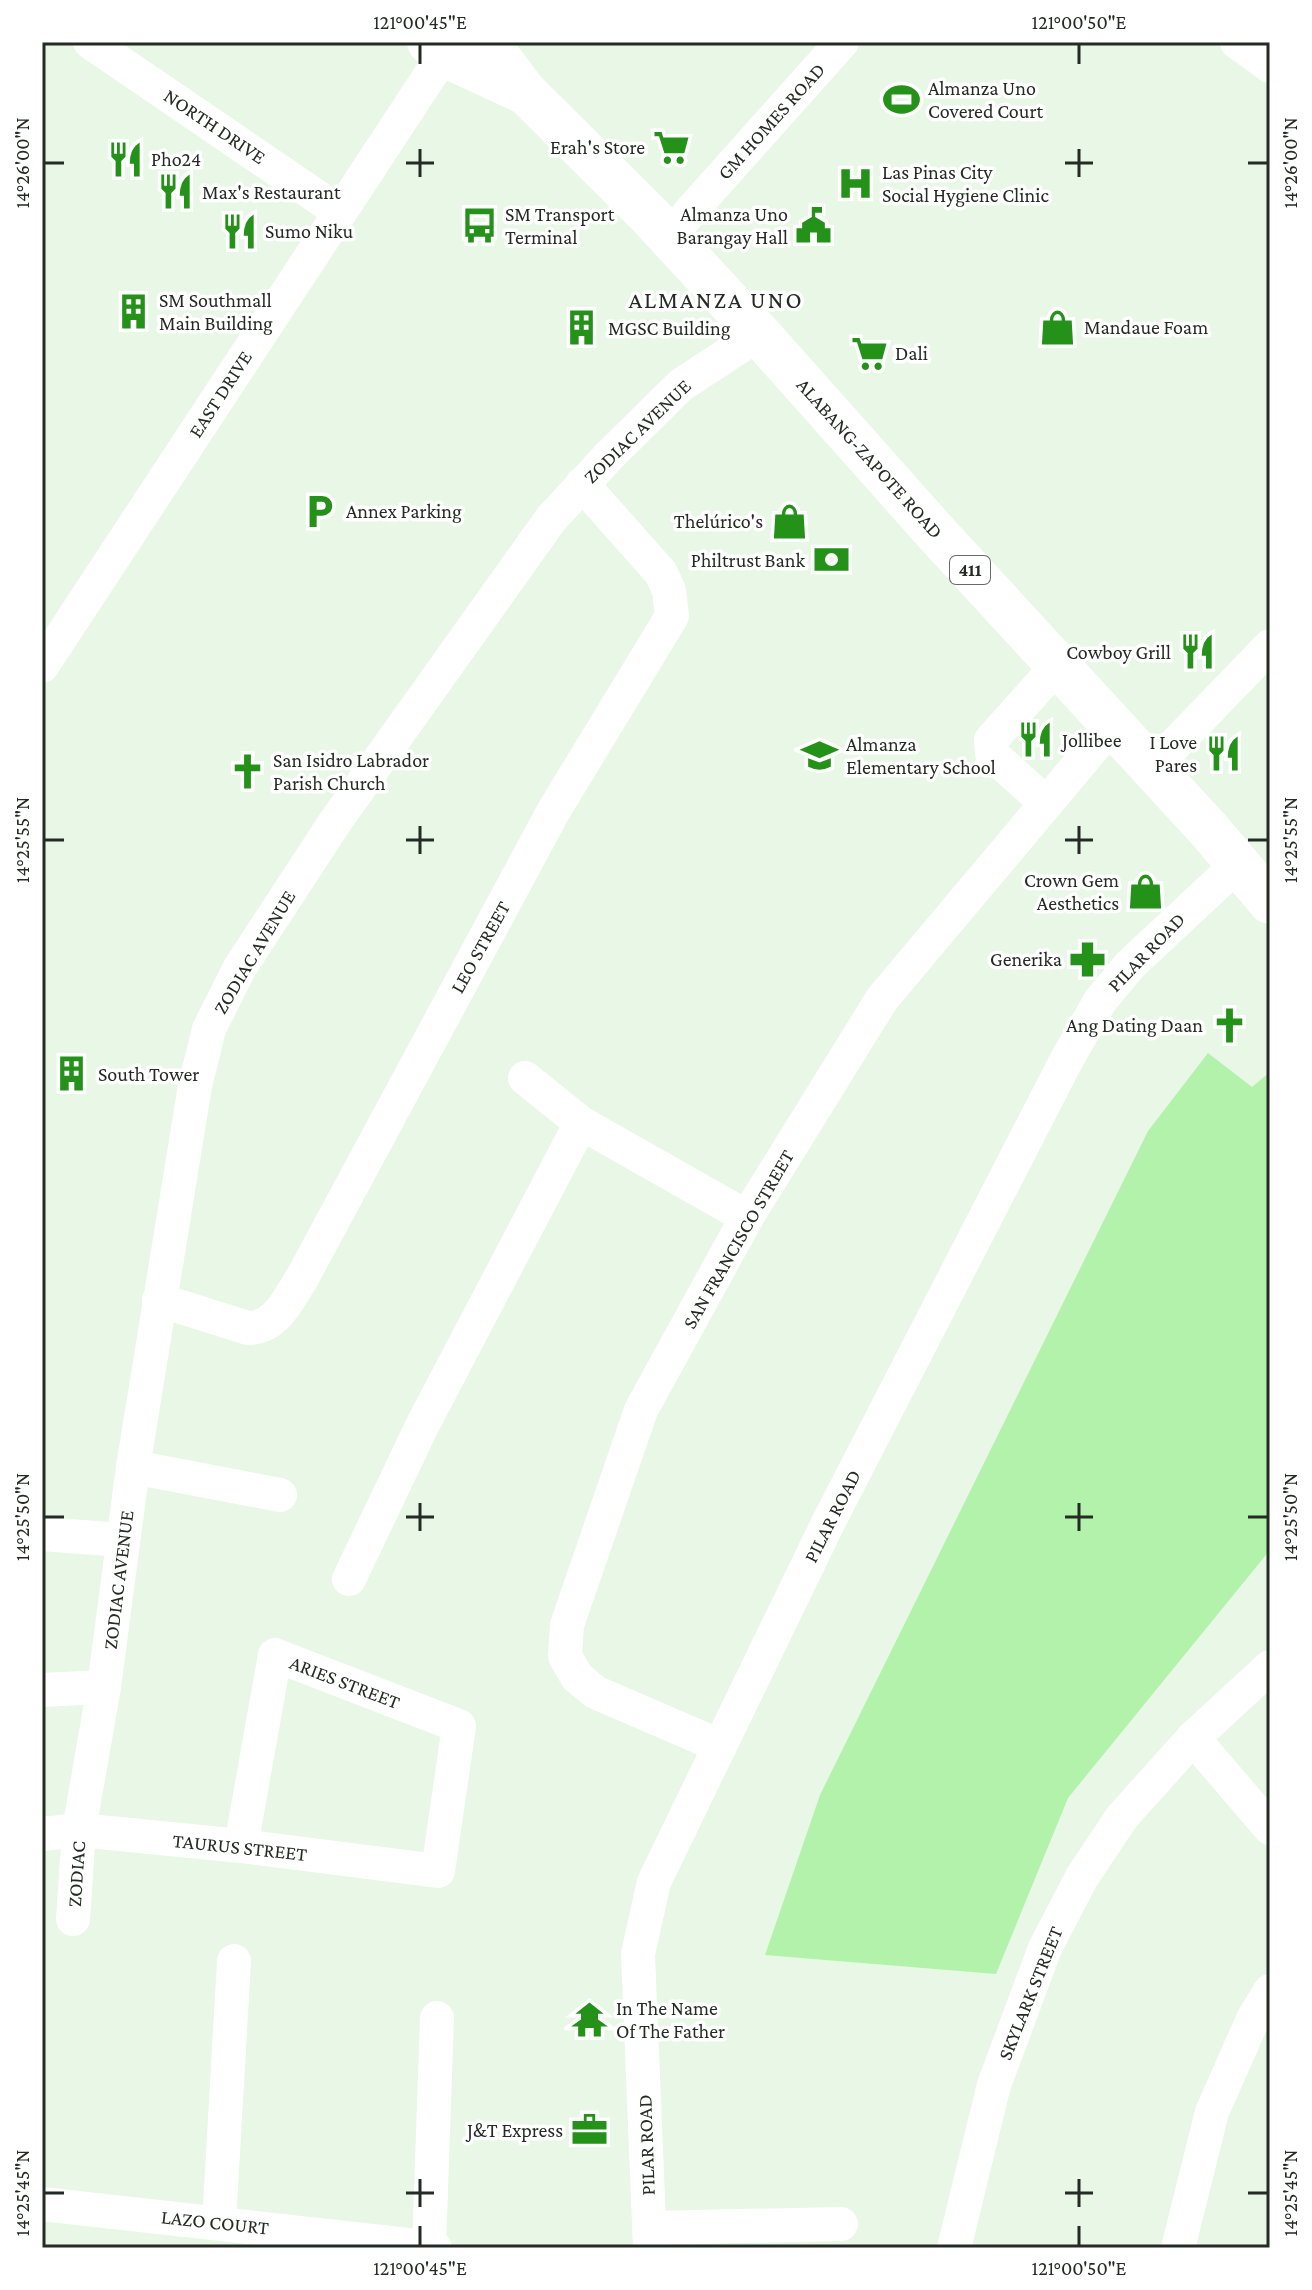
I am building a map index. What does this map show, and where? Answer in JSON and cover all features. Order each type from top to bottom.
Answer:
[{"type":"highway","name":"ALABANG-ZAPOTE ROAD","points":[[487,42],[525,92],[670,238],[759,334],[1270,902]]},
{"type":"highway","name":"ALABANG-ZAPOTE ROAD","points":[[441,46],[525,92]]},
{"type":"street","name":"NORTH DRIVE","points":[[90,42],[338,211]]},
{"type":"street","name":"GM HOMES ROAD","points":[[670,238],[842,42]]},
{"type":"street","points":[[1237,42],[1270,66]]},
{"type":"street","name":"EAST DRIVE","points":[[42,666],[338,211],[441,46]]},
{"type":"street","name":"ZODIAC AVENUE","points":[[79,1830],[104,1687],[122,1540],[159,1300],[195,1086],[209,1029],[239,969],[335,822],[551,519],[681,385],[759,334]]},
{"type":"street","name":"LEO STREET","points":[[159,1300],[248,1328],[261,1328],[276,1318],[302,1278],[553,812],[672,616],[669,591],[661,573],[582,484]]},
{"type":"street","points":[[1152,768],[1270,646]]},
{"type":"street","points":[[1046,803],[992,754],[991,740],[1058,665]]},
{"type":"street","name":"SAN FRANCISCO STREET","points":[[720,1746],[595,1692],[577,1677],[565,1656],[567,1625],[641,1410],[747,1217],[882,999],[1113,724]]},
{"type":"street","name":"PILAR ROAD","points":[[649,2238],[638,1954],[654,1882],[828,1523],[1066,1061],[1100,1001],[1130,965],[1237,865]]},
{"type":"street","points":[[525,1078],[581,1123],[747,1217]]},
{"type":"street","points":[[349,1579],[423,1424],[581,1123]]},
{"type":"street","points":[[133,1467],[280,1495]]},
{"type":"street","points":[[42,1534],[122,1540]]},
{"type":"street","name":"ARIES STREET","points":[[241,1846],[275,1655],[459,1726],[438,1871]]},
{"type":"street","name":"SKYLARK STREET","points":[[954,2248],[994,2085],[1045,1948],[1082,1877],[1122,1817],[1193,1738],[1270,1667]]},
{"type":"street","points":[[42,1690],[104,1687]]},
{"type":"street","points":[[1193,1738],[1270,1828]]},
{"type":"street","name":"TAURUS STREET","points":[[42,1834],[79,1830],[241,1846],[438,1871]]},
{"type":"street","name":"ZODIAC","points":[[73,1919],[79,1830]]},
{"type":"street","points":[[219,2223],[234,1961]]},
{"type":"street","points":[[1178,2248],[1212,2112],[1253,2019],[1270,1991]]},
{"type":"street","points":[[432,2248],[437,2018]]},
{"type":"street","name":"LAZO COURT","points":[[42,2204],[432,2248]]},
{"type":"street","points":[[649,2238],[841,2224]]},
{"type":"green space","points":[[1208,1053],[1252,1087],[1270,1072],[1270,1550],[1068,1798],[996,1974],[765,1955],[820,1795],[1148,1131]]},
{"type":"place","name":"Almanza Uno Covered Court","points":[[902,100]]},
{"type":"place","name":"Erah's Store","points":[[671,147]]},
{"type":"place","name":"Pho24","points":[[125,159]]},
{"type":"place","name":"Las Pinas City Social Hygiene Clinic","points":[[856,183]]},
{"type":"place","name":"Max's Restaurant","points":[[176,192]]},
{"type":"place","name":"SM Transport Terminal","points":[[479,225]]},
{"type":"place","name":"Almanza Uno Barangay Hall","points":[[814,225]]},
{"type":"place","name":"Sumo Niku","points":[[239,231]]},
{"type":"place","name":"SM Southmall Main Building","points":[[133,311]]},
{"type":"place","name":"Mandaue Foam","points":[[1058,327]]},
{"type":"place","name":"MGSC Building","points":[[582,328]]},
{"type":"place","name":"Dali","points":[[869,353]]},
{"type":"place","name":"Annex Parking","points":[[320,511]]},
{"type":"place","name":"Thelúrico's","points":[[789,521]]},
{"type":"place","name":"Philtrust Bank","points":[[831,560]]},
{"type":"place","name":"Cowboy Grill","points":[[1197,652]]},
{"type":"place","name":"Jollibee","points":[[1036,740]]},
{"type":"place","name":"I Love Pares","points":[[1223,754]]},
{"type":"place","name":"Almanza Elementary School","points":[[820,756]]},
{"type":"place","name":"San Isidro Labrador Parish Church","points":[[247,771]]},
{"type":"place","name":"Crown Gem Aesthetics","points":[[1145,892]]},
{"type":"place","name":"Generika","points":[[1088,959]]},
{"type":"place","name":"Ang Dating Daan","points":[[1229,1025]]},
{"type":"place","name":"South Tower","points":[[72,1074]]},
{"type":"place","name":"In The Name Of The Father","points":[[590,2020]]},
{"type":"place","name":"J&T Express","points":[[589,2130]]},
{"type":"district","name":"ALMANZA UNO","points":[[716,299]]}]
